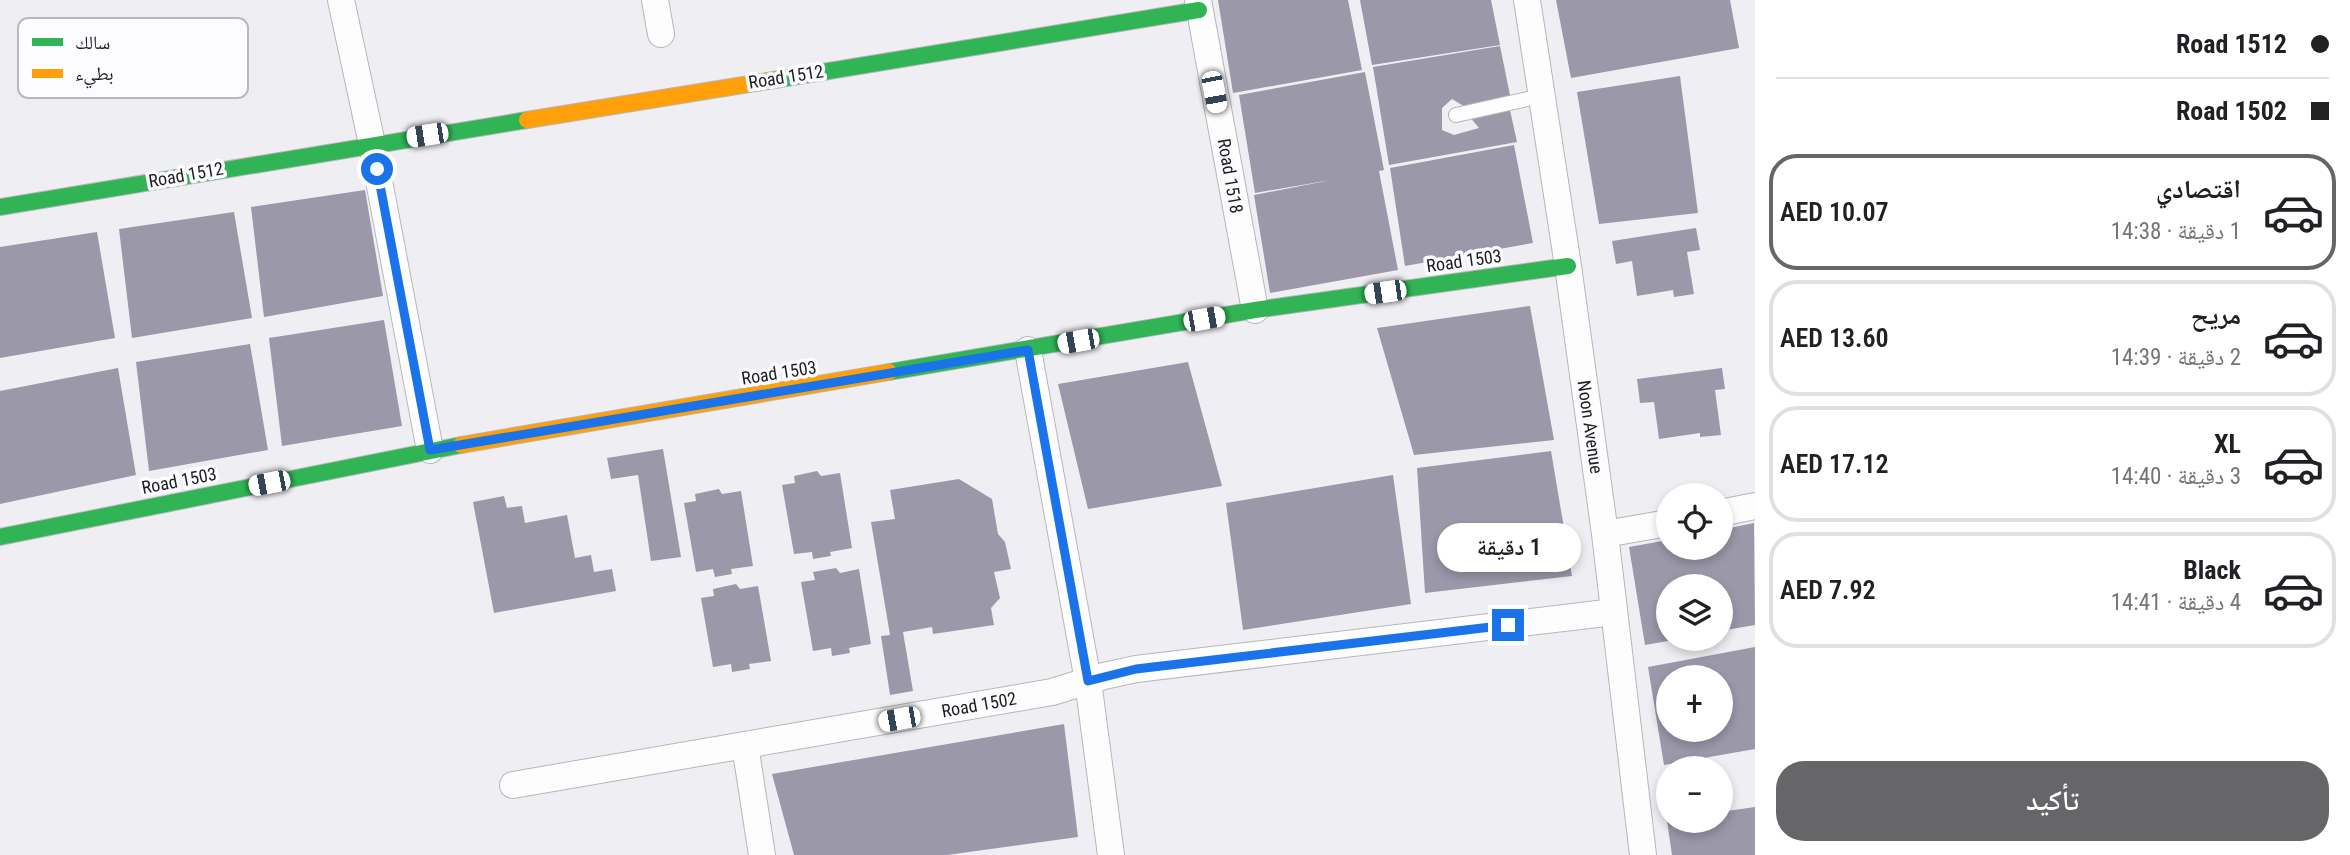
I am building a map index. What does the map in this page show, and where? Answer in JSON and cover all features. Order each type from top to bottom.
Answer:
[{"type":"street","points":[[341,0],[372,144],[430,450]]},
{"type":"street","points":[[655,0],[661,34]]},
{"type":"street","name":"Noon Avenue","points":[[1527,0],[1568,266],[1605,534],[1643,855]]},
{"type":"street","name":"Road 1512","points":[[0,207],[1199,5]]},
{"type":"street","name":"Road 1518","points":[[1199,5],[1255,310]]},
{"type":"street","name":"Road 1503","points":[[0,537],[430,450],[1255,310],[1568,266]]},
{"type":"street","points":[[1028,350],[1088,681],[1111,855]]},
{"type":"street","points":[[1733,510],[1755,506]]},
{"type":"street","points":[[1605,534],[1656,525]]},
{"type":"street","name":"Road 1502","points":[[513,785],[1052,692],[1136,669],[1614,612]]},
{"type":"street","points":[[745,745],[762,855]]},
{"type":"lane","points":[[1456,115],[1541,96]]},
{"type":"building","points":[[1218,0],[1348,0],[1362,70],[1233,93]]},
{"type":"building","points":[[1360,0],[1491,0],[1500,45],[1372,65]]},
{"type":"building","points":[[1556,0],[1730,0],[1739,48],[1571,78]]},
{"type":"building","points":[[1500,46],[1511,100],[1467,108],[1452,99],[1442,108],[1442,130],[1454,135],[1479,128],[1469,116],[1510,110],[1517,142],[1389,165],[1373,67]]},
{"type":"building","points":[[1365,72],[1384,170],[1379,171],[1398,270],[1270,293],[1254,195],[1331,180],[1255,193],[1239,95]]},
{"type":"building","points":[[1680,76],[1698,213],[1599,224],[1577,92]]},
{"type":"building","points":[[1514,145],[1533,243],[1405,266],[1390,168]]},
{"type":"building","points":[[365,190],[383,296],[264,317],[251,207]]},
{"type":"building","points":[[234,212],[252,318],[132,338],[119,229]]},
{"type":"building","points":[[1696,228],[1700,250],[1687,252],[1694,294],[1674,297],[1673,290],[1637,296],[1632,261],[1616,264],[1612,241]]},
{"type":"building","points":[[97,232],[115,338],[0,358],[0,247]]},
{"type":"building","points":[[1530,306],[1554,440],[1414,455],[1377,328]]},
{"type":"building","points":[[384,320],[402,426],[282,446],[269,338]]},
{"type":"building","points":[[250,344],[268,450],[149,471],[136,362]]},
{"type":"building","points":[[1188,362],[1222,486],[1088,509],[1058,384]]},
{"type":"building","points":[[118,368],[136,475],[0,504],[0,391]]},
{"type":"building","points":[[1722,368],[1725,389],[1715,390],[1721,435],[1700,437],[1700,433],[1659,439],[1654,402],[1640,403],[1637,379]]},
{"type":"building","points":[[663,449],[681,557],[651,561],[638,475],[611,479],[607,458]]},
{"type":"building","points":[[1551,451],[1572,576],[1425,593],[1417,468]]},
{"type":"building","points":[[817,471],[821,476],[840,473],[852,548],[830,552],[831,556],[813,559],[812,552],[794,554],[782,485],[795,483],[794,476]]},
{"type":"building","points":[[1393,475],[1411,604],[1243,630],[1226,503]]},
{"type":"building","points":[[959,479],[992,499],[998,534],[1005,542],[1011,569],[994,572],[1000,598],[991,608],[994,625],[933,634],[932,627],[903,632],[913,691],[890,695],[881,636],[890,635],[871,522],[895,519],[890,490]]},
{"type":"building","points":[[719,489],[722,494],[741,491],[753,566],[731,569],[732,574],[715,577],[713,569],[696,572],[684,503],[696,501],[695,494]]},
{"type":"building","points":[[504,496],[507,508],[522,506],[525,523],[567,515],[575,558],[591,555],[594,572],[612,569],[616,591],[494,613],[473,502]]},
{"type":"building","points":[[1754,523],[1755,625],[1733,629],[1733,574],[1656,574],[1656,643],[1645,645],[1629,547],[1656,542],[1656,560],[1733,560],[1733,527]]},
{"type":"building","points":[[836,568],[840,573],[859,569],[871,644],[849,648],[850,653],[832,656],[831,648],[813,651],[801,582],[815,580],[813,572]]},
{"type":"building","points":[[736,584],[740,589],[758,586],[771,661],[749,664],[750,669],[732,672],[731,664],[713,667],[701,598],[714,596],[713,589]]},
{"type":"building","points":[[1755,647],[1755,749],[1715,756],[1663,756],[1660,742],[1733,742],[1733,665],[1659,665]]},
{"type":"building","points":[[1656,666],[1656,716],[1648,667]]},
{"type":"building","points":[[1064,724],[1078,837],[947,855],[794,855],[772,774]]},
{"type":"building","points":[[1755,807],[1755,855],[1672,855],[1669,833],[1733,833],[1733,810]]},
{"type":"traffic: fast","points":[[774,80],[1199,10]]},
{"type":"traffic: fast","points":[[0,207],[527,120]]},
{"type":"traffic: fast","points":[[889,372],[1255,310],[1568,266]]},
{"type":"traffic: fast","points":[[0,537],[461,445]]},
{"type":"traffic: slow","points":[[527,120],[774,80]]},
{"type":"traffic: slow","points":[[461,445],[889,372]]},
{"type":"route","points":[[377,169],[430,450],[1028,350],[1088,681],[1136,669],[1508,625]]}]
